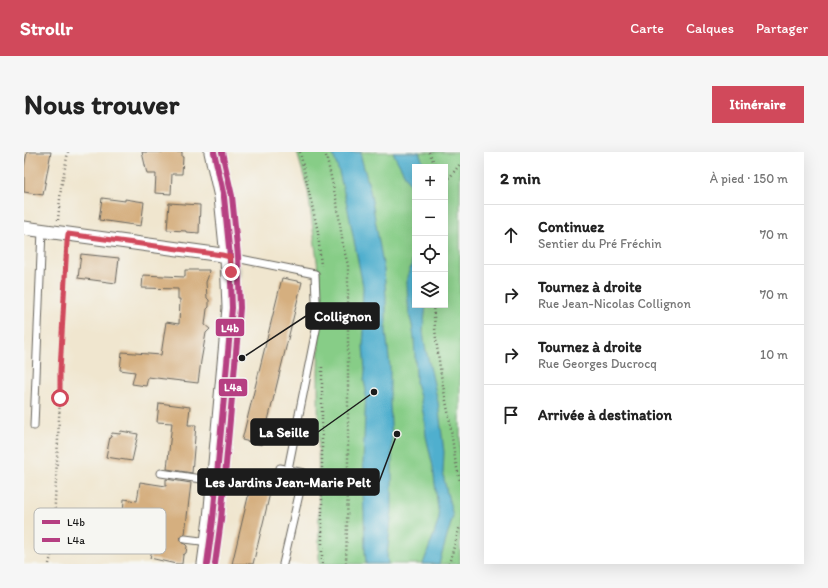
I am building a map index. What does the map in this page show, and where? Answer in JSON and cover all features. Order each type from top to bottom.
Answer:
[{"type":"street","points":[[207,564],[211,542],[232,308],[230,257],[224,197],[214,152]]},
{"type":"street","points":[[24,228],[230,257]]},
{"type":"lane","points":[[34,426],[42,230]]},
{"type":"lane","points":[[230,257],[315,274],[317,325],[284,469],[304,473],[283,564]]},
{"type":"lane","points":[[161,473],[217,480]]},
{"type":"lane","points":[[185,539],[211,542]]},
{"type":"path","points":[[55,508],[67,242],[62,233],[61,188],[68,152]]},
{"type":"path","points":[[325,152],[330,168],[343,246],[348,265],[348,485],[346,564]]},
{"type":"path","points":[[429,152],[435,164]]},
{"type":"path","points":[[448,178],[460,164]]},
{"type":"path","points":[[433,308],[441,375],[460,482]]},
{"type":"path","points":[[449,564],[460,526]]},
{"type":"path","points":[[49,564],[52,554]]},
{"type":"green space","points":[[297,152],[460,152],[460,564],[319,564],[318,374],[320,284],[308,191]]},
{"type":"water","points":[[332,152],[361,152],[370,190],[384,270],[386,331],[390,367],[392,445],[392,511],[387,556],[388,564],[366,564],[363,493],[365,478],[363,463],[366,390],[364,381],[364,331],[362,317],[363,286],[347,205],[339,172]]},
{"type":"water","points":[[393,152],[419,152],[424,164],[412,164],[412,192],[409,182]]},
{"type":"water","points":[[412,263],[412,308],[426,308],[423,331],[438,402],[444,452],[443,474],[453,516],[439,564],[423,564],[439,518],[433,467],[416,383],[414,338],[409,314],[407,277]]},
{"type":"building","points":[[27,152],[51,152],[43,195],[24,192],[24,168]]},
{"type":"building","points":[[142,152],[182,152],[182,174],[172,174],[171,194],[155,193],[156,174],[147,174]]},
{"type":"building","points":[[102,198],[144,202],[141,226],[99,220]]},
{"type":"building","points":[[169,203],[200,205],[199,233],[167,230]]},
{"type":"building","points":[[81,254],[119,258],[116,283],[78,278]]},
{"type":"building","points":[[185,270],[209,270],[206,282],[209,307],[207,309],[205,325],[210,329],[206,333],[198,383],[148,377],[146,386],[132,384],[135,372],[120,370],[122,352],[161,355],[166,322],[179,324],[180,299],[178,299],[178,289],[142,288],[143,275],[185,277]]},
{"type":"building","points":[[282,278],[302,282],[262,445],[242,440]]},
{"type":"building","points":[[159,403],[190,407],[188,425],[196,425],[192,473],[167,469],[172,423],[157,422]]},
{"type":"building","points":[[121,431],[138,434],[132,461],[106,457],[112,433],[120,434]]},
{"type":"building","points":[[253,476],[273,480],[264,519],[253,564],[232,564]]},
{"type":"building","points":[[166,479],[191,483],[185,534],[181,536],[180,539],[182,543],[187,546],[186,553],[183,555],[182,564],[150,558],[151,554],[166,554],[166,508],[123,508],[124,499],[137,501],[140,482],[166,486]]},
{"type":"transit line","name":"L4b","points":[[207,564],[213,519],[232,308],[230,257],[224,197],[214,152]]},
{"type":"transit line","name":"L4a","points":[[215,564],[221,520],[240,308],[238,256],[232,196],[222,152]]},
{"type":"place","name":"Collignon","points":[[242,358]]},
{"type":"place","name":"La Seille","points":[[374,392]]},
{"type":"place","name":"Les Jardins Jean-Marie Pelt","points":[[397,434]]},
{"type":"route","points":[[60,398],[60,371],[68,234],[222,255],[230,257],[231,272]]}]
